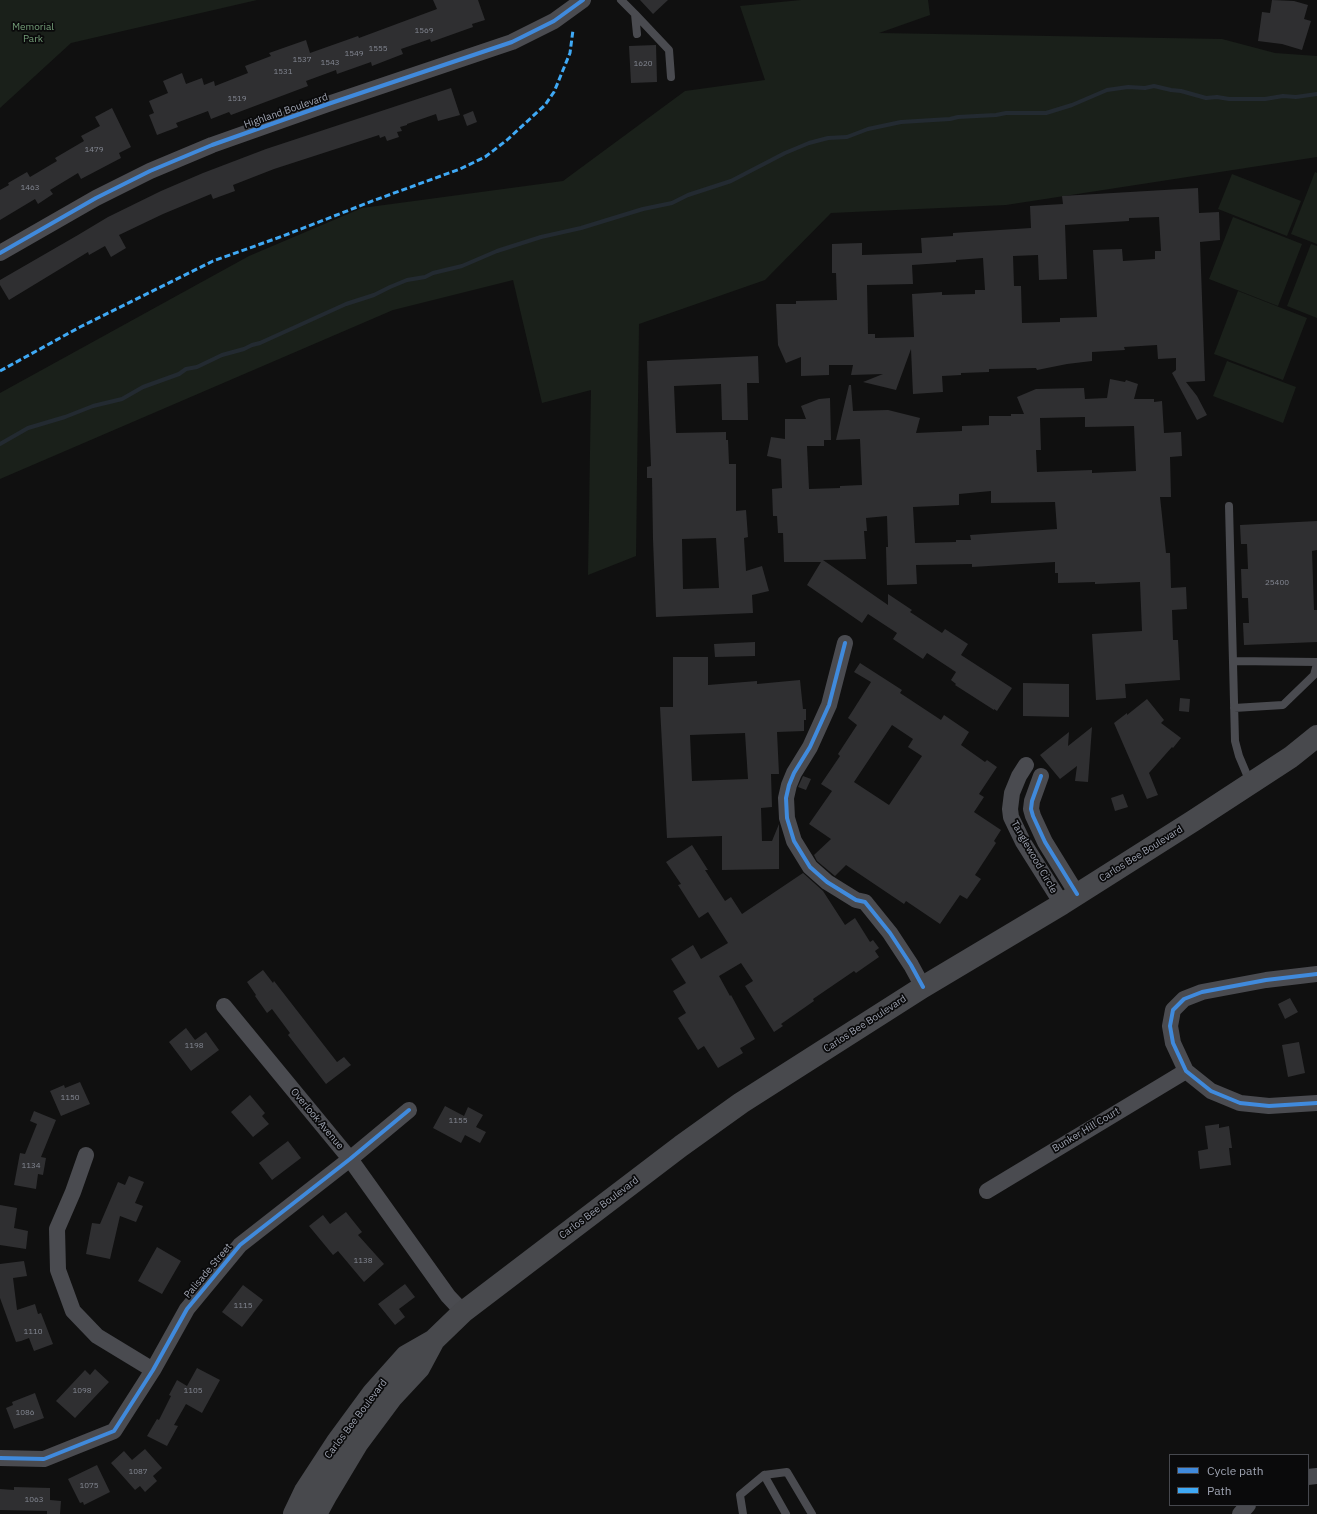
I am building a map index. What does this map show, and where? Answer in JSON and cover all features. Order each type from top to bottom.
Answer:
[{"type":"main road","name":"Carlos Bee Boulevard","points":[[294,1514],[305,1491],[337,1442],[373,1393],[406,1356],[434,1340],[463,1312],[681,1146],[741,1103],[923,986],[1070,899],[1292,757],[1317,736]]},
{"type":"main road","name":"Carlos Bee Boulevard","points":[[316,1514],[357,1444],[392,1397],[419,1368],[434,1340]]},
{"type":"street","name":"Highland Boulevard","points":[[0,253],[96,198],[150,171],[212,145],[512,42],[554,21],[583,0]]},
{"type":"street","points":[[844,643],[829,705],[810,747],[789,785],[786,798],[787,818],[794,841],[810,867],[827,882],[856,900],[865,902],[890,933],[923,986]]},
{"type":"street","name":"Tanglewood Circle","points":[[1026,765],[1019,776],[1012,794],[1010,809],[1011,817],[1023,842],[1070,899]]},
{"type":"street","name":"Tanglewood Circle","points":[[1041,776],[1032,801],[1031,809],[1070,899]]},
{"type":"street","points":[[1317,974],[1266,980],[1202,992],[1184,998],[1173,1010],[1170,1026],[1173,1043],[1186,1071],[1211,1091],[1240,1103],[1269,1106],[1317,1103]]},
{"type":"street","name":"Overlook Avenue","points":[[224,1006],[350,1160],[446,1294],[463,1312]]},
{"type":"street","name":"Bunker Hill Court","points":[[987,1191],[1006,1178],[1186,1071]]},
{"type":"street","name":"Palisade Street","points":[[0,1458],[44,1459],[114,1431],[153,1370],[187,1309],[240,1245],[350,1160],[409,1110]]},
{"type":"street","points":[[86,1155],[73,1192],[57,1229],[58,1270],[73,1311],[97,1336],[153,1370]]},
{"type":"street","points":[[1240,1514],[1247,1506]]},
{"type":"lane","points":[[621,0],[669,50],[671,77]]},
{"type":"lane","points":[[634,14],[638,34]]},
{"type":"lane","points":[[1229,506],[1235,741],[1239,756],[1251,783]]},
{"type":"lane","points":[[1234,661],[1317,663],[1314,675],[1283,706],[1234,708]]},
{"type":"lane","points":[[743,1514],[740,1494],[764,1476],[787,1472],[812,1514]]},
{"type":"lane","points":[[764,1476],[786,1514]]},
{"type":"green space","name":"Memorial Park","points":[[0,0],[257,0],[71,43],[0,108]]},
{"type":"green space","points":[[801,0],[928,0],[930,15],[879,33],[1222,39],[1275,53],[1317,56],[1317,157],[1006,205],[831,213],[765,280],[639,324],[636,556],[588,575],[591,390],[542,403],[513,280],[393,310],[0,479],[0,393],[249,256],[362,208],[563,181],[685,91],[765,80],[740,6]]},
{"type":"green space","points":[[1315,172],[1317,173],[1317,244],[1291,234]]},
{"type":"green space","points":[[1232,174],[1301,201],[1287,236],[1218,209]]},
{"type":"green space","points":[[1233,217],[1302,244],[1278,306],[1209,279]]},
{"type":"green space","points":[[1311,244],[1317,246],[1317,318],[1287,306]]},
{"type":"green space","points":[[1238,291],[1307,318],[1283,380],[1214,354]]},
{"type":"green space","points":[[1227,361],[1296,387],[1283,423],[1213,396]]},
{"type":"building","points":[[433,0],[478,0],[485,20],[472,24],[473,27],[431,42],[430,39],[401,49],[403,54],[372,66],[371,62],[337,74],[336,70],[306,81],[308,86],[231,115],[229,112],[211,119],[208,111],[176,123],[178,127],[157,135],[149,115],[154,113],[149,101],[168,93],[163,81],[182,73],[186,84],[202,78],[204,85],[214,81],[215,86],[248,73],[245,66],[271,56],[269,53],[306,40],[310,53],[358,36],[359,38],[437,9]]},
{"type":"building","points":[[640,0],[668,0],[653,14]]},
{"type":"building","points":[[1272,0],[1294,1],[1308,5],[1304,19],[1311,21],[1302,50],[1282,44],[1258,41],[1262,12],[1270,13]]},
{"type":"building","points":[[656,45],[657,82],[631,83],[629,46]]},
{"type":"building","points":[[451,88],[460,115],[438,121],[436,114],[400,127],[402,131],[397,132],[399,137],[387,141],[385,136],[380,138],[379,135],[274,169],[233,185],[235,191],[213,199],[211,194],[163,214],[119,235],[126,248],[111,257],[105,246],[89,255],[88,252],[9,300],[0,285],[0,280],[108,217],[161,191],[266,149]]},
{"type":"building","points":[[112,108],[131,147],[119,153],[121,158],[81,179],[78,173],[50,190],[53,194],[38,204],[35,199],[0,220],[0,190],[9,185],[8,183],[27,172],[30,177],[57,161],[55,158],[84,141],[81,136],[100,126],[95,117]]},
{"type":"building","points":[[473,111],[477,122],[467,126],[463,115]]},
{"type":"building","points":[[1198,188],[1199,213],[1219,212],[1220,240],[1200,242],[1205,381],[1186,382],[1197,396],[1207,415],[1197,420],[1172,373],[1176,370],[1176,358],[1158,359],[1157,345],[1124,347],[1125,350],[1092,352],[1092,361],[1037,370],[1036,368],[989,369],[989,372],[961,373],[961,375],[942,376],[943,392],[913,394],[911,349],[896,390],[863,382],[883,374],[851,375],[853,365],[829,365],[829,375],[801,376],[801,357],[786,363],[778,345],[776,304],[796,304],[796,301],[837,300],[836,273],[832,273],[832,244],[862,243],[862,255],[922,253],[921,238],[953,236],[953,233],[1031,228],[1030,206],[1063,204],[1062,196]],"holes":[[[1159,217],[1161,251],[1155,251],[1155,259],[1123,261],[1122,249],[1093,250],[1097,317],[1060,318],[1060,322],[1022,323],[1021,286],[1014,286],[1013,256],[1038,255],[1039,280],[1067,279],[1065,225],[1129,221],[1129,218]],[[983,258],[985,290],[975,290],[975,294],[942,295],[942,292],[912,294],[914,337],[875,338],[875,334],[868,334],[867,285],[913,284],[912,265],[956,262],[956,260]]]},
{"type":"building","points":[[758,356],[759,383],[747,383],[748,420],[722,420],[721,384],[674,386],[676,433],[726,432],[726,440],[728,440],[729,464],[736,464],[736,511],[746,510],[748,537],[744,538],[746,571],[762,566],[769,591],[752,595],[753,613],[656,617],[652,478],[647,478],[647,467],[651,466],[647,361]],"holes":[[[716,538],[719,588],[683,589],[682,539]]]},
{"type":"building","points":[[1110,379],[1125,382],[1126,380],[1138,384],[1134,399],[1154,399],[1154,402],[1162,401],[1164,433],[1181,432],[1182,456],[1170,457],[1171,497],[1160,497],[1166,553],[1170,553],[1171,588],[1186,587],[1187,609],[1172,610],[1173,640],[1178,640],[1180,680],[1125,684],[1126,698],[1096,700],[1092,634],[1142,631],[1140,582],[1095,584],[1095,582],[1058,583],[1058,573],[1055,573],[1055,562],[972,567],[972,564],[916,565],[917,584],[887,585],[887,516],[866,518],[867,531],[864,531],[866,559],[823,560],[888,605],[888,594],[912,610],[910,612],[942,633],[945,629],[968,644],[961,655],[1012,688],[997,711],[955,685],[956,684],[951,680],[956,672],[927,653],[923,659],[893,639],[897,633],[868,614],[862,623],[807,585],[821,562],[784,562],[783,533],[778,533],[777,516],[773,516],[772,489],[782,488],[781,459],[767,456],[771,437],[785,439],[785,419],[806,419],[801,406],[819,399],[830,398],[831,440],[824,440],[824,446],[807,446],[809,489],[840,488],[840,486],[862,485],[860,439],[836,440],[849,385],[851,385],[853,411],[888,410],[920,418],[916,433],[962,431],[962,426],[989,425],[989,416],[1011,416],[1011,414],[1024,414],[1017,397],[1036,389],[1084,388],[1085,399],[1107,398]],"holes":[[[1085,417],[1085,427],[1134,426],[1136,471],[1092,473],[1092,470],[1037,472],[1036,450],[1041,450],[1040,418]],[[991,491],[991,503],[1055,502],[1057,529],[970,535],[971,540],[956,540],[956,542],[915,543],[913,507],[959,505],[959,494]]]},
{"type":"building","points":[[1317,521],[1317,550],[1312,551],[1314,610],[1317,610],[1317,642],[1244,645],[1243,623],[1249,623],[1248,598],[1242,598],[1241,569],[1248,569],[1247,544],[1241,544],[1240,525]]},
{"type":"building","points":[[755,642],[755,656],[715,657],[714,644]]},
{"type":"building","points":[[673,657],[708,657],[708,685],[757,681],[757,684],[800,680],[803,709],[806,709],[804,731],[777,732],[779,774],[771,774],[772,807],[761,808],[762,841],[772,841],[779,824],[779,869],[722,870],[722,836],[667,838],[660,707],[673,707]],"holes":[[[745,733],[748,779],[692,781],[690,735]]]},
{"type":"building","points":[[860,663],[902,690],[900,693],[941,720],[944,715],[969,732],[961,745],[985,762],[987,760],[997,767],[979,794],[984,797],[974,812],[1001,830],[994,841],[996,843],[975,875],[981,879],[967,899],[960,895],[940,924],[906,901],[904,904],[846,865],[835,876],[817,861],[814,855],[831,839],[809,824],[832,791],[821,784],[840,756],[838,754],[857,725],[848,718],[871,682],[854,672]],"holes":[[[892,725],[913,739],[908,747],[922,756],[889,805],[854,782]]]},
{"type":"building","points":[[1023,683],[1069,684],[1069,717],[1023,716]]},
{"type":"building","points":[[1180,698],[1190,699],[1189,712],[1179,711]]},
{"type":"building","points":[[1147,699],[1164,720],[1161,723],[1181,738],[1149,773],[1158,795],[1147,799],[1114,723]]},
{"type":"building","points":[[1092,727],[1088,782],[1075,781],[1077,766],[1060,779],[1040,755],[1069,732],[1068,746]]},
{"type":"building","points":[[803,776],[811,779],[806,790],[798,787]]},
{"type":"building","points":[[1123,794],[1128,807],[1115,811],[1111,798]]},
{"type":"building","points":[[692,845],[708,870],[705,870],[725,901],[731,897],[742,914],[803,873],[823,891],[845,925],[855,918],[870,942],[873,940],[879,948],[875,951],[879,957],[856,973],[854,971],[813,999],[814,1001],[781,1024],[783,1026],[774,1032],[745,986],[753,981],[741,963],[719,976],[755,1039],[740,1048],[743,1053],[718,1068],[704,1046],[698,1050],[678,1018],[686,1013],[673,991],[686,983],[671,959],[693,945],[701,959],[728,943],[708,912],[699,918],[678,885],[681,884],[666,862]]},
{"type":"building","points":[[263,970],[273,983],[274,981],[337,1062],[344,1057],[351,1065],[326,1084],[288,1035],[290,1033],[272,1009],[267,1013],[247,982]]},
{"type":"building","points":[[1290,998],[1298,1012],[1285,1019],[1278,1004]]},
{"type":"building","points":[[186,1028],[195,1040],[206,1032],[219,1050],[191,1071],[169,1042]]},
{"type":"building","points":[[1299,1042],[1305,1073],[1288,1077],[1282,1045]]},
{"type":"building","points":[[80,1082],[90,1104],[61,1116],[50,1091],[64,1085],[65,1088]]},
{"type":"building","points":[[250,1095],[265,1113],[262,1116],[269,1124],[253,1137],[231,1112]]},
{"type":"building","points":[[445,1106],[464,1116],[468,1107],[483,1115],[476,1127],[486,1132],[480,1143],[465,1135],[461,1143],[433,1128]]},
{"type":"building","points":[[34,1111],[56,1120],[41,1157],[46,1158],[43,1175],[38,1174],[36,1189],[14,1185],[20,1153],[25,1154],[37,1124],[30,1121]]},
{"type":"building","points":[[1219,1124],[1219,1128],[1229,1126],[1232,1148],[1229,1148],[1231,1165],[1200,1169],[1198,1151],[1208,1149],[1205,1126]]},
{"type":"building","points":[[288,1141],[301,1158],[272,1180],[259,1163]]},
{"type":"building","points":[[129,1176],[144,1182],[135,1203],[143,1206],[136,1222],[120,1216],[110,1259],[86,1254],[92,1223],[100,1224],[118,1182],[125,1185]]},
{"type":"building","points":[[0,1205],[17,1208],[14,1228],[28,1231],[26,1249],[0,1245]]},
{"type":"building","points":[[346,1212],[362,1232],[358,1235],[384,1264],[364,1282],[338,1251],[333,1255],[309,1226],[323,1215],[330,1224]]},
{"type":"building","points":[[157,1247],[181,1261],[162,1294],[138,1281]]},
{"type":"building","points":[[24,1261],[27,1276],[13,1278],[17,1310],[35,1304],[38,1314],[41,1313],[53,1344],[34,1351],[29,1338],[16,1342],[0,1298],[0,1264]]},
{"type":"building","points":[[405,1284],[415,1297],[399,1309],[405,1317],[395,1325],[378,1304]]},
{"type":"building","points":[[243,1285],[263,1300],[242,1327],[222,1312]]},
{"type":"building","points":[[197,1368],[220,1380],[202,1413],[186,1404],[174,1425],[178,1426],[167,1446],[147,1436],[157,1419],[159,1420],[177,1380],[187,1386]]},
{"type":"building","points":[[95,1369],[109,1382],[75,1418],[56,1401],[85,1370],[90,1375]]},
{"type":"building","points":[[35,1393],[44,1418],[14,1429],[6,1408],[13,1405],[12,1402]]},
{"type":"building","points":[[145,1449],[162,1468],[153,1476],[157,1481],[145,1492],[140,1486],[135,1490],[111,1463],[124,1451],[132,1460]]},
{"type":"building","points":[[97,1465],[110,1492],[84,1505],[83,1502],[80,1503],[68,1479]]},
{"type":"building","points":[[14,1487],[50,1488],[50,1500],[61,1501],[60,1514],[47,1514],[47,1511],[0,1510],[0,1489],[14,1490]]},
{"type":"waterway","points":[[0,444],[28,428],[65,417],[93,406],[122,399],[143,387],[179,374],[186,369],[197,367],[222,355],[260,343],[346,304],[374,295],[407,280],[425,277],[433,273],[462,266],[497,251],[541,237],[581,228],[643,209],[672,203],[688,195],[731,181],[785,153],[809,143],[828,138],[847,137],[868,129],[901,122],[1006,113],[1046,113],[1072,105],[1107,90],[1128,87],[1145,88],[1154,86],[1206,98],[1217,97],[1229,99],[1265,99],[1283,96],[1296,97],[1317,94]]},
{"type":"marked path","points":[[0,371],[80,327],[213,261],[460,169],[485,157],[507,140],[545,105],[554,92],[570,53],[573,30]]},
{"type":"cycle path","points":[[0,253],[96,198],[150,171],[212,145],[512,42],[554,21],[583,0]]},
{"type":"cycle path","points":[[845,643],[829,705],[810,747],[794,773],[789,785],[786,798],[787,818],[794,841],[810,867],[827,882],[856,900],[865,902],[890,933],[911,965],[923,987]]},
{"type":"cycle path","points":[[1041,776],[1032,801],[1031,809],[1033,816],[1045,842],[1077,894]]},
{"type":"cycle path","points":[[1317,974],[1266,980],[1202,992],[1184,999],[1173,1010],[1170,1026],[1173,1043],[1186,1071],[1211,1091],[1240,1103],[1269,1106],[1317,1103]]},
{"type":"cycle path","points":[[0,1458],[44,1459],[114,1431],[153,1370],[187,1309],[240,1245],[350,1159],[409,1110]]}]
